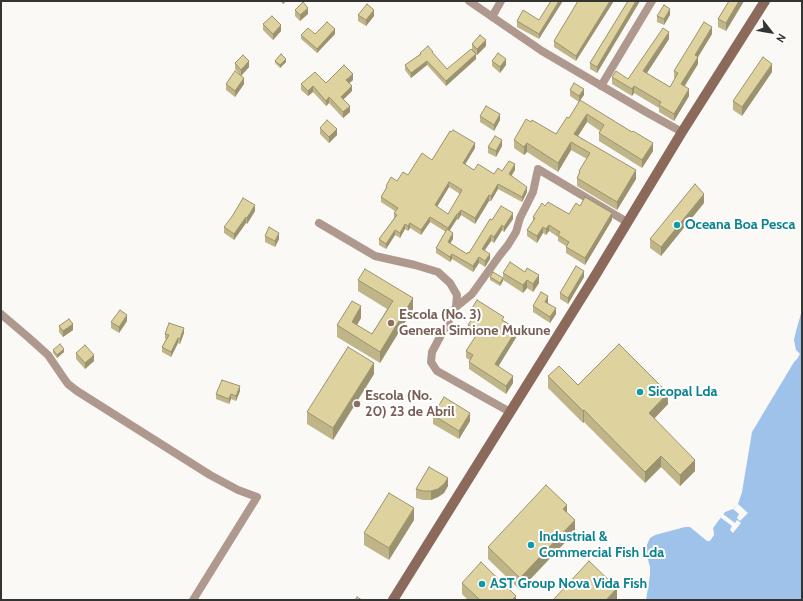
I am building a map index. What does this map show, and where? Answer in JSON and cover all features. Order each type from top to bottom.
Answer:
[{"type":"street","points":[[469,1],[542,51],[682,132]]},
{"type":"street","points":[[492,17],[501,1]]},
{"type":"street","points":[[601,86],[652,1]]},
{"type":"street","points":[[394,600],[682,132],[765,1]]},
{"type":"street","points":[[510,412],[437,371],[431,362],[432,352],[456,307],[472,294],[516,232],[520,218],[533,192],[538,169],[628,222]]},
{"type":"street","points":[[318,223],[375,256],[438,272],[450,283],[457,295],[456,307]]},
{"type":"street","points":[[1,314],[48,355],[68,384],[77,391],[210,475],[238,490],[257,497],[193,600]]},
{"type":"water","points":[[802,310],[802,600],[646,600],[650,567],[646,547],[650,538],[655,535],[690,527],[707,541],[710,541],[714,535],[713,528],[725,512],[733,509],[738,504],[742,492],[752,432],[800,354],[796,350],[794,340]]},
{"type":"pier","points":[[738,504],[748,513],[740,521],[737,518],[739,514],[733,509]]},
{"type":"pier","points":[[723,514],[735,523],[737,520],[741,523],[733,533],[730,530],[732,526],[720,517]]},
{"type":"building","points":[[551,1],[559,1],[539,34],[517,21],[523,10],[539,20]]},
{"type":"building","points":[[578,1],[610,1],[576,56],[554,41]]},
{"type":"building","points":[[628,1],[636,1],[597,67],[590,63]]},
{"type":"building","points":[[729,1],[739,1],[726,23],[718,19]]},
{"type":"building","points":[[303,2],[308,8],[300,15],[295,10]]},
{"type":"building","points":[[367,4],[374,10],[366,20],[358,15]]},
{"type":"building","points":[[664,5],[670,9],[664,19],[657,16]]},
{"type":"building","points":[[272,16],[281,25],[273,34],[263,24]]},
{"type":"building","points":[[327,22],[335,29],[317,49],[301,35],[308,28],[315,34]]},
{"type":"building","points":[[704,22],[712,27],[695,55],[698,57],[681,84],[689,89],[674,114],[659,105],[661,102],[634,86],[632,89],[612,77],[616,71],[628,79],[663,28],[669,32],[643,71],[670,87],[678,73],[674,71]]},
{"type":"building","points":[[480,35],[486,40],[477,49],[472,44]]},
{"type":"building","points":[[428,46],[447,69],[471,49],[476,54],[446,81],[427,61],[411,73],[405,65],[421,54],[420,53]]},
{"type":"building","points":[[498,53],[506,59],[500,67],[492,61]]},
{"type":"building","points":[[281,54],[286,59],[280,65],[275,61]]},
{"type":"building","points":[[243,55],[249,61],[241,70],[235,63]]},
{"type":"building","points":[[763,57],[772,64],[742,107],[733,101]]},
{"type":"building","points":[[344,65],[353,74],[346,80],[352,86],[341,97],[350,106],[343,112],[329,97],[326,101],[313,86],[308,91],[301,84],[315,72],[326,83]]},
{"type":"building","points":[[235,71],[244,78],[235,91],[226,84]]},
{"type":"building","points":[[574,83],[584,89],[579,96],[570,90]]},
{"type":"building","points":[[580,100],[653,143],[642,160],[599,133],[604,125],[587,114],[574,134],[636,170],[617,202],[577,178],[580,172],[579,171],[590,153],[571,142],[558,163],[527,143],[524,147],[514,140],[526,119],[531,122],[532,120],[556,134],[567,117],[569,118]]},
{"type":"building","points":[[486,106],[500,114],[494,125],[480,116]]},
{"type":"building","points":[[327,120],[337,129],[329,137],[320,128]]},
{"type":"building","points":[[453,130],[475,143],[463,163],[474,170],[478,164],[494,174],[498,168],[502,171],[509,161],[515,164],[509,174],[527,187],[522,197],[498,184],[491,196],[489,195],[475,218],[461,210],[448,228],[430,217],[421,230],[410,223],[408,226],[405,224],[400,233],[395,230],[386,244],[379,239],[397,215],[394,213],[398,208],[381,197],[391,177],[397,181],[403,172],[408,175],[422,153],[432,160],[450,131],[451,132]],"holes":[[[449,182],[462,190],[448,214],[435,205]]]},
{"type":"building","points":[[495,136],[502,140],[496,151],[488,147]]},
{"type":"building","points":[[695,184],[704,194],[661,247],[650,239]]},
{"type":"building","points":[[585,197],[612,213],[585,258],[566,247],[569,242],[558,235],[560,232],[549,225],[546,229],[543,227],[537,236],[527,230],[542,203],[545,206],[548,202],[569,214],[576,203],[580,206]]},
{"type":"building","points":[[243,198],[255,205],[234,234],[224,227]]},
{"type":"building","points":[[501,206],[513,213],[504,227],[502,225],[494,237],[491,235],[482,249],[490,254],[485,261],[479,257],[473,266],[452,254],[450,257],[436,248],[447,229],[453,233],[448,242],[467,254],[468,252],[469,253],[490,219],[492,220]]},
{"type":"building","points":[[269,227],[279,233],[275,241],[265,236]]},
{"type":"building","points":[[510,262],[525,272],[527,268],[539,275],[533,284],[527,280],[523,285],[503,273]]},
{"type":"building","points":[[576,266],[584,271],[568,298],[560,293]]},
{"type":"building","points":[[365,269],[413,298],[380,352],[337,325],[352,301],[361,306],[352,322],[372,334],[393,301],[358,280]]},
{"type":"building","points":[[493,272],[503,278],[500,283],[490,277]]},
{"type":"building","points":[[541,292],[548,296],[545,302],[556,308],[550,317],[533,306]]},
{"type":"building","points":[[477,300],[504,317],[502,320],[517,329],[495,364],[513,376],[506,386],[469,362],[473,355],[466,351],[479,331],[468,325],[476,313],[471,310]]},
{"type":"building","points":[[120,310],[127,315],[119,327],[111,322]]},
{"type":"building","points":[[69,319],[73,324],[63,331],[59,326]]},
{"type":"building","points":[[169,323],[184,328],[180,339],[178,338],[171,352],[162,347],[169,335],[165,334]]},
{"type":"building","points":[[60,344],[64,349],[57,355],[53,350]]},
{"type":"building","points":[[619,344],[668,393],[649,413],[695,460],[680,475],[661,456],[645,472],[548,376],[559,366],[578,385]]},
{"type":"building","points":[[85,345],[94,355],[85,363],[76,353]]},
{"type":"building","points":[[348,347],[374,363],[333,428],[307,412]]},
{"type":"building","points":[[222,380],[240,386],[236,396],[231,394],[229,399],[216,394]]},
{"type":"building","points":[[444,397],[470,413],[459,431],[433,415]]},
{"type":"building","points":[[429,467],[448,478],[438,489],[423,491],[416,489]]},
{"type":"building","name":"Industrial & Commercial Fish Lda","points":[[546,485],[567,505],[563,509],[575,520],[520,578],[488,547]]},
{"type":"building","points":[[389,493],[414,508],[389,548],[364,533]]},
{"type":"building","points":[[589,561],[617,588],[606,600],[555,600],[554,599]]},
{"type":"building","points":[[481,562],[516,596],[512,600],[480,600],[462,583]]},
{"type":"building","points":[[357,597],[362,600],[355,600]]},
{"type":"place","name":"Oceana Boa Pesca","points":[[677,225]]},
{"type":"place","name":"Escola (No. 3) General Simione Mukune","points":[[391,323]]},
{"type":"place","name":"Sicopal Lda","points":[[640,392]]},
{"type":"place","name":"Escola (No. 20) 23 de Abril","points":[[357,404]]},
{"type":"place","name":"Industrial & Commercial Fish Lda","points":[[531,545]]},
{"type":"place","name":"AST Group Nova Vida Fish","points":[[482,584]]}]
